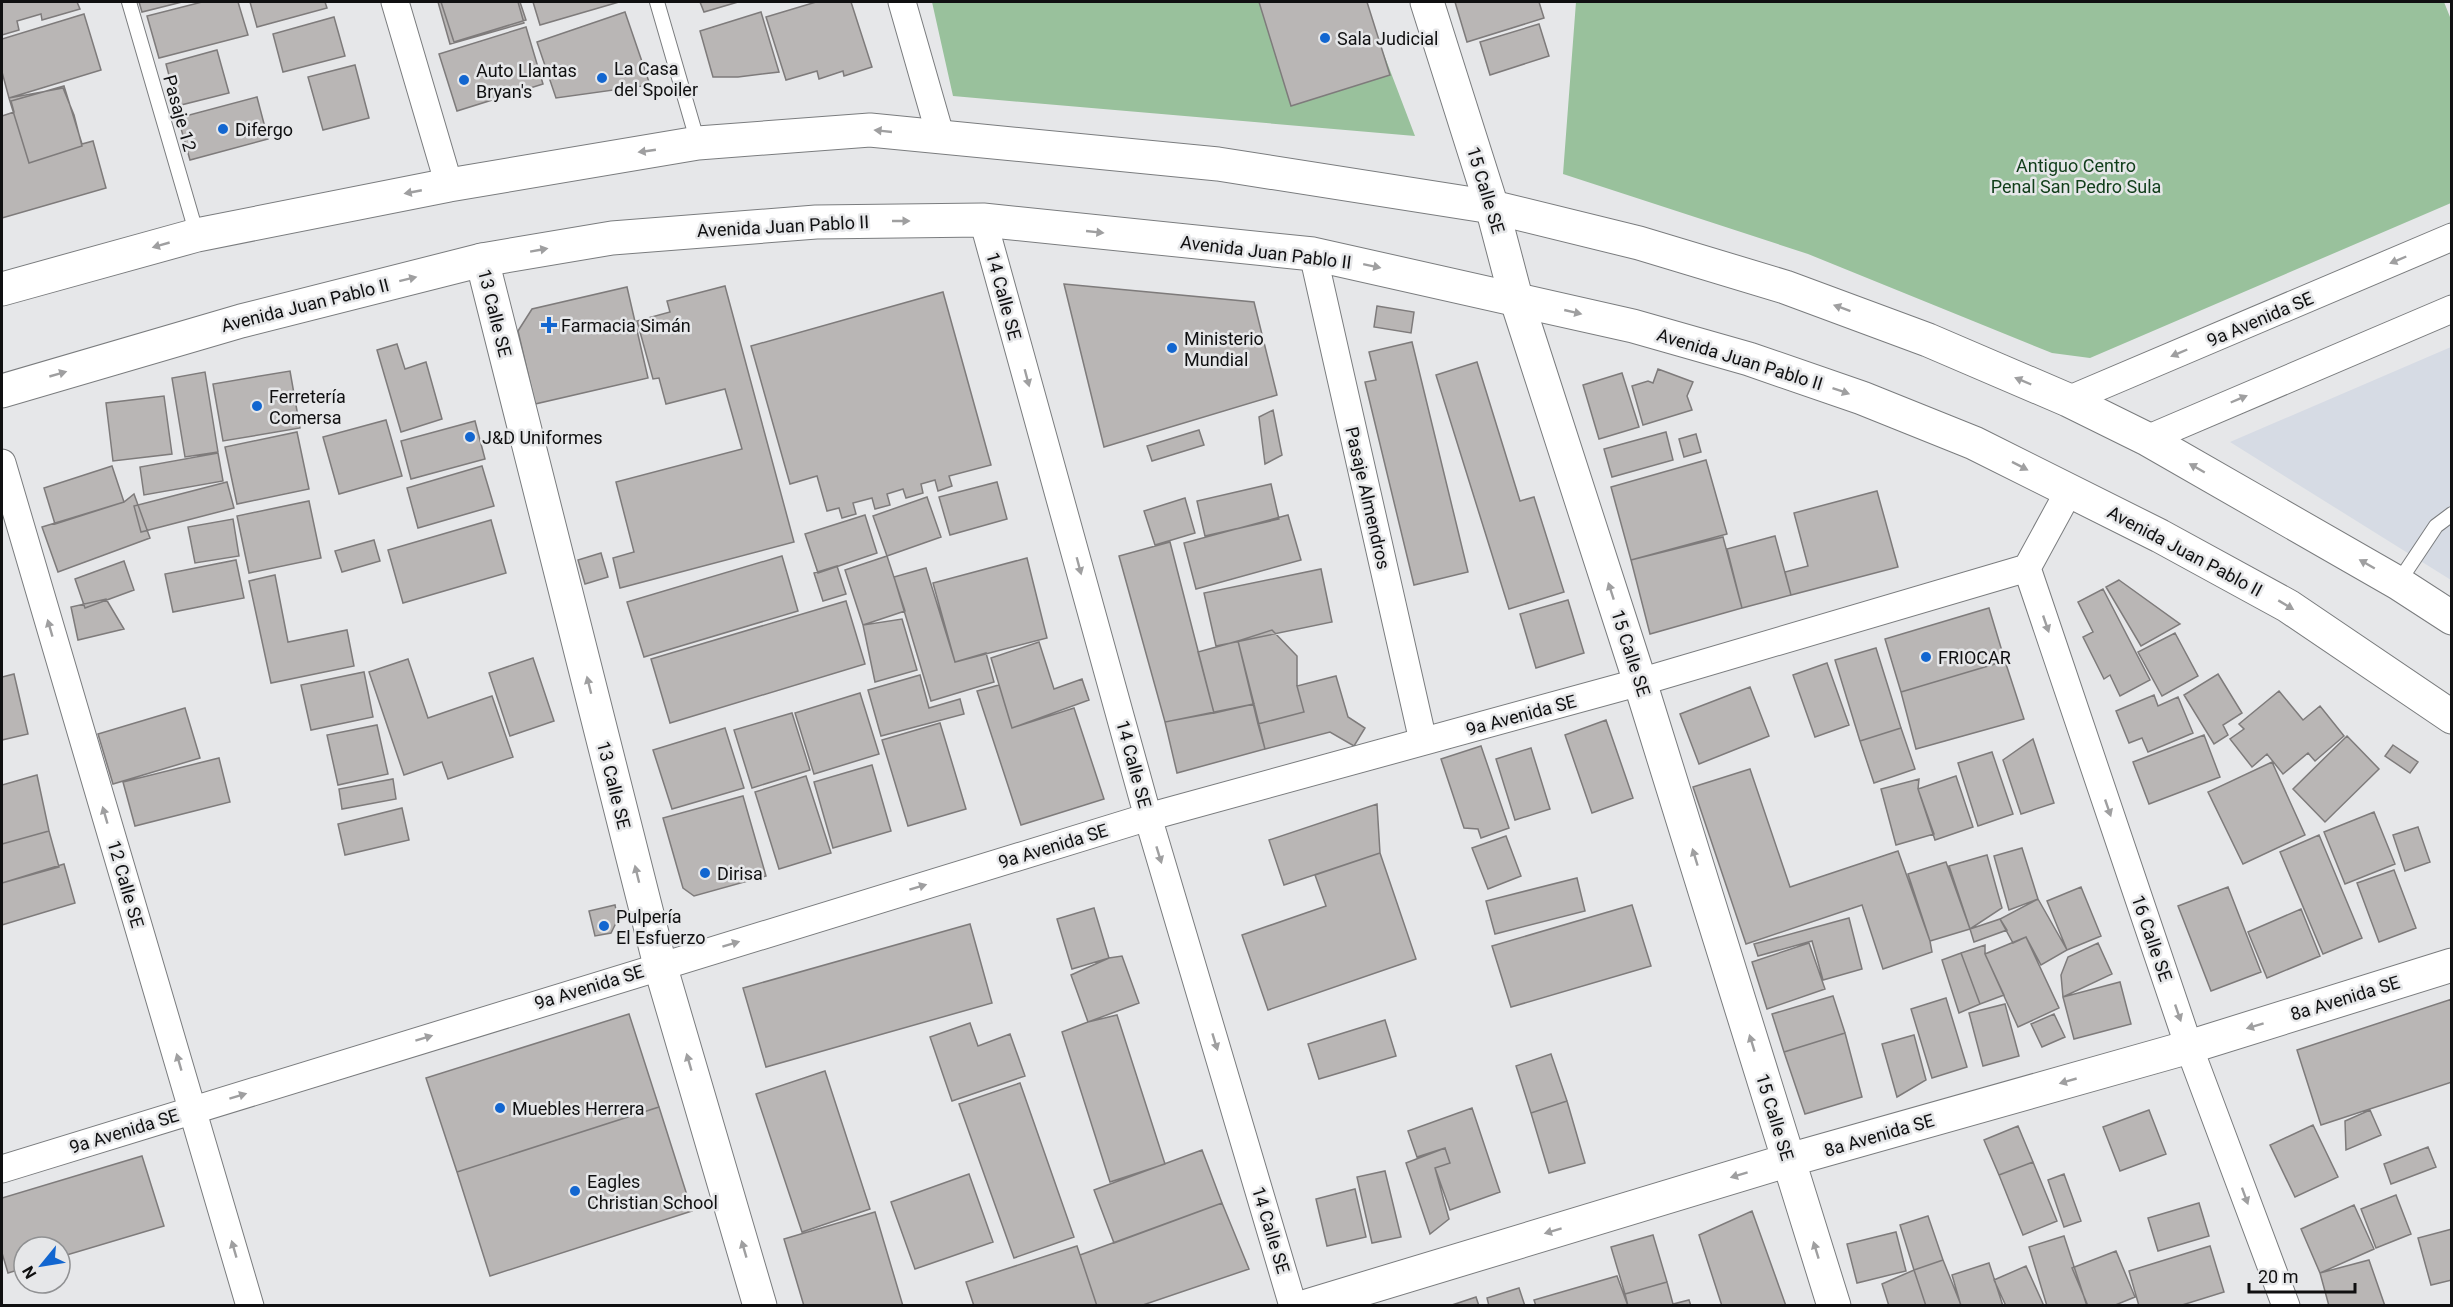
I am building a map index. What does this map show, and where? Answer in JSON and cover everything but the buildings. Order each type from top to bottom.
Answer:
[{"type":"main road","name":"15 Calle SE","points":[[1427,2],[1492,207],[1516,298],[1640,682],[1834,1305]]},
{"type":"main road","points":[[2,289],[197,235],[449,185],[698,143],[870,130],[1218,164],[1492,207],[1640,243],[1785,287],[1928,340],[2068,400],[2146,439],[2398,582],[2451,618]]},
{"type":"main road","name":"Avenida Juan Pablo II","points":[[2,391],[241,321],[482,260],[612,238],[816,222],[983,220],[1313,254],[1634,326],[1749,359],[1862,398],[1974,443],[2160,536],[2288,606],[2451,717]]},
{"type":"main road","name":"13 Calle SE","points":[[482,260],[660,965],[760,1305]]},
{"type":"main road","name":"8a Avenida SE","points":[[1307,1305],[1789,1160],[2189,1047],[2451,965]]},
{"type":"street","points":[[395,2],[449,185]]},
{"type":"street","points":[[902,2],[941,138]]},
{"type":"street","name":"14 Calle SE","points":[[983,220],[1148,817],[1293,1305]]},
{"type":"street","name":"9a Avenida SE","points":[[2068,400],[2451,237]]},
{"type":"street","name":"Pasaje Almendros","points":[[1313,254],[1424,741]]},
{"type":"street","points":[[2146,439],[2451,309]]},
{"type":"street","name":"12 Calle SE","points":[[2,463],[250,1305]]},
{"type":"street","points":[[2027,568],[2069,491]]},
{"type":"street","name":"9a Avenida SE","points":[[2,1169],[660,965],[1148,817],[1640,682],[2027,568]]},
{"type":"street","name":"16 Calle SE","points":[[2027,568],[2189,1047],[2286,1305]]},
{"type":"lane","name":"Pasaje 12","points":[[129,2],[197,235]]},
{"type":"lane","points":[[657,2],[698,143]]},
{"type":"lane","points":[[2398,582],[2436,526],[2451,514]]},
{"type":"shaded area","points":[[2451,347],[2451,580],[2230,442]]},
{"type":"green space","points":[[932,2],[1364,2],[1415,136],[953,96]]},
{"type":"green space","name":"Antiguo Centro Penal San Pedro Sula","points":[[1576,2],[2444,2],[2452,22],[2451,203],[2090,358],[2052,353],[1808,254],[1563,174]]},
{"type":"place","name":"Sala Judicial","points":[[1325,38]]},
{"type":"place","name":"La Casa del Spoiler","points":[[602,78]]},
{"type":"place","name":"Auto Llantas Bryan's","points":[[464,80]]},
{"type":"place","name":"Difergo","points":[[223,129]]},
{"type":"place","name":"Farmacia Simán","points":[[549,325]]},
{"type":"place","name":"Ministerio Mundial","points":[[1172,348]]},
{"type":"place","name":"Ferretería Comersa","points":[[257,406]]},
{"type":"place","name":"J&D Uniformes","points":[[470,437]]},
{"type":"place","name":"FRIOCAR","points":[[1926,657]]},
{"type":"place","name":"Dirisa","points":[[705,873]]},
{"type":"place","name":"Pulpería El Esfuerzo","points":[[604,926]]},
{"type":"place","name":"Muebles Herrera","points":[[500,1108]]},
{"type":"place","name":"Eagles Christian School","points":[[575,1191]]}]
